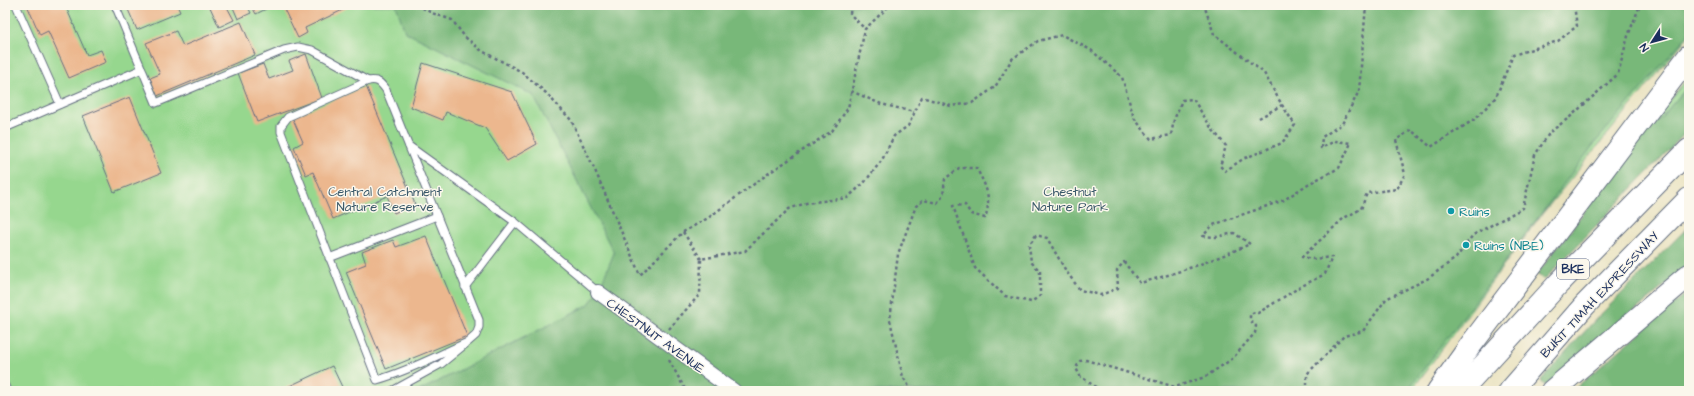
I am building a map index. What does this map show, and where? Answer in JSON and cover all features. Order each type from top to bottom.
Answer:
[{"type":"highway","points":[[1438,391],[1466,351],[1689,56]]},
{"type":"highway","name":"BKE","points":[[1460,391],[1559,283],[1689,150]]},
{"type":"highway","name":"BUKIT TIMAH EXPRESSWAY","points":[[1510,391],[1585,305],[1689,199]]},
{"type":"highway","points":[[1552,391],[1689,275]]},
{"type":"street","name":"CHESTNUT AVENUE","points":[[598,292],[734,391]]},
{"type":"lane","points":[[16,5],[60,104]]},
{"type":"lane","points":[[115,5],[156,103],[291,48],[298,47],[312,50],[368,81]]},
{"type":"lane","points":[[5,128],[142,69]]},
{"type":"lane","points":[[392,391],[441,364],[468,342],[476,335],[479,327],[479,320],[386,90],[381,83],[375,80],[368,81],[288,117],[281,126],[281,132],[377,380],[401,373],[468,342]]},
{"type":"lane","points":[[409,146],[515,222],[598,292]]},
{"type":"lane","points":[[329,258],[437,216]]},
{"type":"lane","points":[[465,287],[515,222]]},
{"type":"lane","points":[[5,386],[7,391]]},
{"type":"path","points":[[417,5],[432,14],[452,20],[465,37],[482,51],[522,72],[546,93],[571,120],[594,168],[615,220],[640,275],[683,232],[708,218],[769,173],[832,131],[848,108],[864,29],[889,6],[903,5]]},
{"type":"path","points":[[851,5],[850,14],[864,29]]},
{"type":"path","points":[[701,259],[745,251],[789,209],[806,203],[847,198],[864,183],[882,160],[894,136],[908,126],[922,97],[951,106],[972,103],[995,87],[1012,59],[1038,41],[1062,35],[1091,50],[1122,77],[1134,118],[1151,140],[1171,135],[1174,120],[1182,100],[1193,99],[1212,129],[1226,146],[1220,166],[1225,170],[1243,159],[1282,143],[1295,125],[1264,73],[1214,34],[1204,5]]},
{"type":"path","points":[[912,391],[903,377],[890,320],[898,254],[916,206],[924,200],[937,203],[943,196],[945,178],[959,168],[976,168],[986,186],[988,208],[985,218],[971,214],[965,205],[953,206],[975,268],[1005,296],[1031,302],[1040,296],[1040,271],[1031,262],[1029,245],[1036,235],[1047,238],[1066,271],[1080,290],[1101,295],[1118,288],[1117,270],[1124,262],[1140,283],[1215,260],[1250,244],[1234,233],[1216,237],[1203,236],[1213,225],[1284,200],[1308,184],[1340,168],[1351,143],[1335,141],[1321,148],[1322,137],[1342,124],[1359,91],[1366,5]]},
{"type":"path","points":[[1101,391],[1078,374],[1076,368],[1080,361],[1086,360],[1175,387],[1205,377],[1232,359],[1255,333],[1256,326],[1250,320],[1250,314],[1253,312],[1258,313],[1300,287],[1325,274],[1332,256],[1314,259],[1302,257],[1344,218],[1361,209],[1367,193],[1397,189],[1405,174],[1396,140],[1411,130],[1432,147],[1475,119],[1496,97],[1513,55],[1558,41],[1577,26],[1574,5]]},
{"type":"path","points":[[1307,391],[1307,374],[1344,336],[1363,331],[1386,299],[1427,279],[1456,258],[1473,234],[1523,208],[1535,155],[1550,132],[1576,112],[1618,74],[1628,36],[1640,5]]},
{"type":"path","points":[[851,91],[880,104],[914,112]]},
{"type":"path","points":[[1259,118],[1282,105]]},
{"type":"path","points":[[683,232],[701,259],[700,294],[665,342],[664,353],[686,391]]},
{"type":"green space","name":"Central Catchment Nature Reserve","points":[[5,5],[1689,5],[1689,35],[1538,219],[1411,391],[5,391]]},
{"type":"green space","name":"Chestnut Nature Park","points":[[396,5],[1689,5],[1689,33],[1594,144],[1407,391],[419,391],[588,305],[598,292],[614,253],[533,95],[405,32]]},
{"type":"green space","points":[[1689,76],[1689,85],[1657,122],[1651,124]]},
{"type":"green space","points":[[1689,85],[1689,129],[1544,280],[1537,274],[1651,124],[1657,122]]},
{"type":"green space","points":[[1689,226],[1689,265],[1546,386],[1541,380],[1597,318]]},
{"type":"green space","points":[[1689,291],[1689,391],[1572,391]]},
{"type":"building","points":[[27,5],[65,5],[87,55],[101,50],[106,62],[69,78],[48,31],[40,35]]},
{"type":"building","points":[[126,5],[177,5],[180,12],[137,30]]},
{"type":"building","points":[[209,5],[226,5],[234,20],[219,27]]},
{"type":"building","points":[[232,5],[247,5],[251,13],[238,19]]},
{"type":"building","points":[[251,5],[269,5],[270,7],[256,14]]},
{"type":"building","points":[[282,5],[353,5],[305,28],[307,33],[298,38]]},
{"type":"building","points":[[241,22],[255,55],[157,96],[150,78],[160,74],[146,43],[176,31],[183,46]]},
{"type":"building","points":[[306,54],[322,98],[257,122],[238,73],[263,64],[269,79],[293,70],[289,61]]},
{"type":"building","points":[[423,63],[512,92],[537,144],[507,161],[485,128],[446,112],[443,120],[411,107]]},
{"type":"building","points":[[366,86],[415,204],[394,213],[387,196],[333,219],[313,172],[306,175],[294,147],[303,142],[292,117]]},
{"type":"building","points":[[130,97],[161,173],[114,192],[83,116]]},
{"type":"building","points":[[426,236],[467,336],[386,369],[346,272],[366,264],[362,252],[393,240],[396,247]]},
{"type":"building","points":[[332,366],[344,391],[279,391]]},
{"type":"place","name":"Ruins","points":[[1451,211]]},
{"type":"place","name":"Ruins (NBE)","points":[[1466,245]]}]
